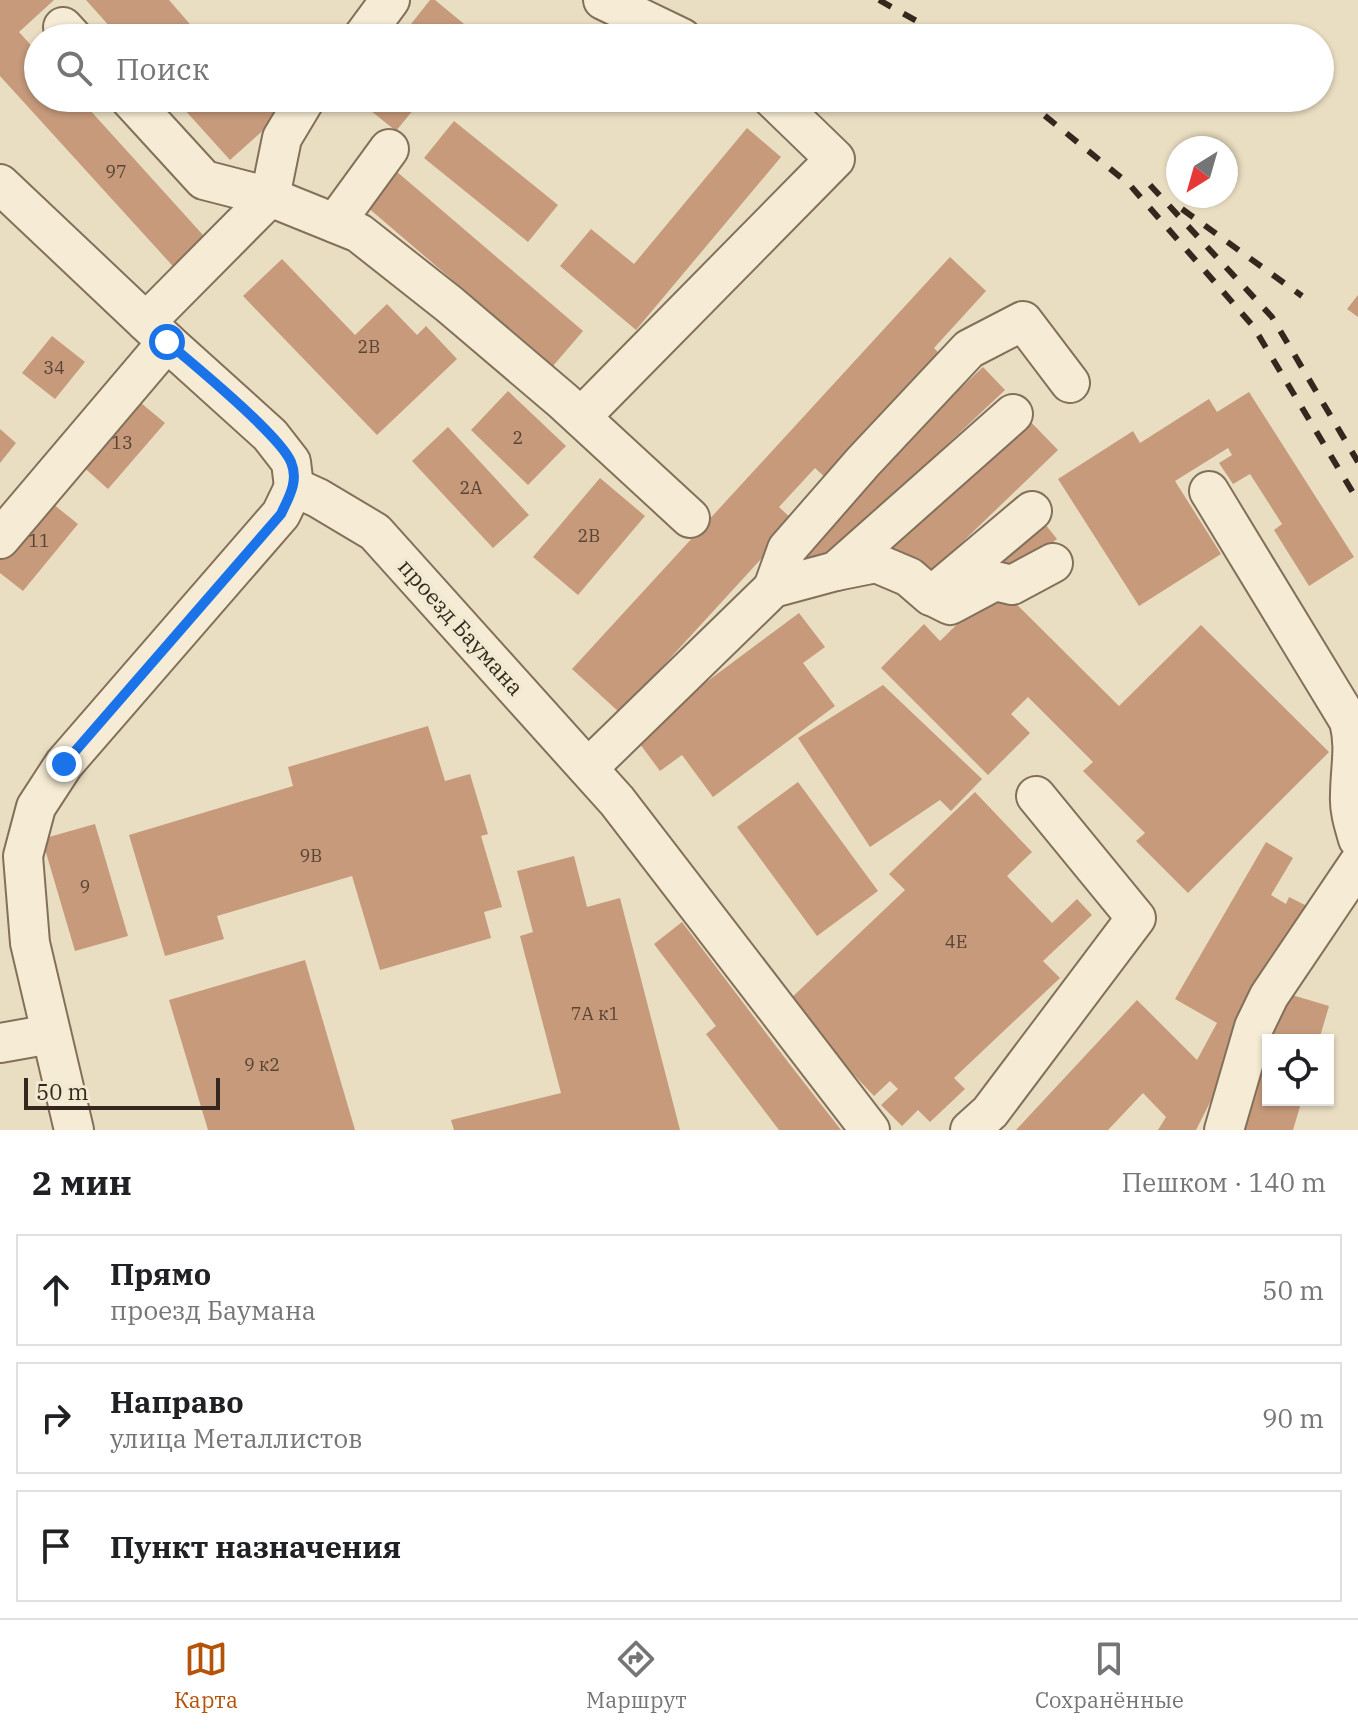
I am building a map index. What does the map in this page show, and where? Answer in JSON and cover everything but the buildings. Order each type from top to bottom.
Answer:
[{"type":"street","points":[[372,24],[390,0]]},
{"type":"street","points":[[603,0],[653,24]]},
{"type":"street","points":[[142,112],[204,180],[270,197],[359,233],[449,304],[581,417],[690,518]]},
{"type":"street","points":[[0,539],[156,332],[270,197],[282,138],[298,112]]},
{"type":"street","points":[[581,417],[835,159],[786,112]]},
{"type":"street","points":[[335,223],[389,149]]},
{"type":"street","points":[[0,184],[270,435],[291,462],[294,487],[281,514],[64,764],[36,807],[23,856],[30,943],[74,1130]]},
{"type":"street","points":[[588,768],[773,588],[787,549],[969,349],[1023,321],[1070,383]]},
{"type":"street","points":[[836,571],[1013,414]]},
{"type":"street","name":"проезд Баумана","points":[[294,487],[375,532],[588,768],[617,801],[870,1130]]},
{"type":"street","points":[[1209,491],[1349,721],[1354,740],[1354,760],[1349,797],[1358,839]]},
{"type":"street","points":[[931,596],[1032,511]]},
{"type":"street","points":[[773,588],[876,563],[909,577],[931,596],[950,605],[995,581],[1012,585],[1053,563]]},
{"type":"street","points":[[970,1130],[990,1112],[1136,918],[1036,796]]},
{"type":"street","points":[[1224,1130],[1254,1027],[1269,996],[1358,864]]},
{"type":"street","points":[[0,1043],[51,1034]]},
{"type":"railway","points":[[879,0],[922,24]]},
{"type":"railway","points":[[1040,112],[1129,184],[1253,326],[1358,501]]},
{"type":"railway","points":[[1150,185],[1272,317],[1358,462]]},
{"type":"railway","points":[[1182,209],[1302,296]]},
{"type":"route","points":[[64,764],[281,514],[294,487],[291,462],[270,435],[167,342]]}]
